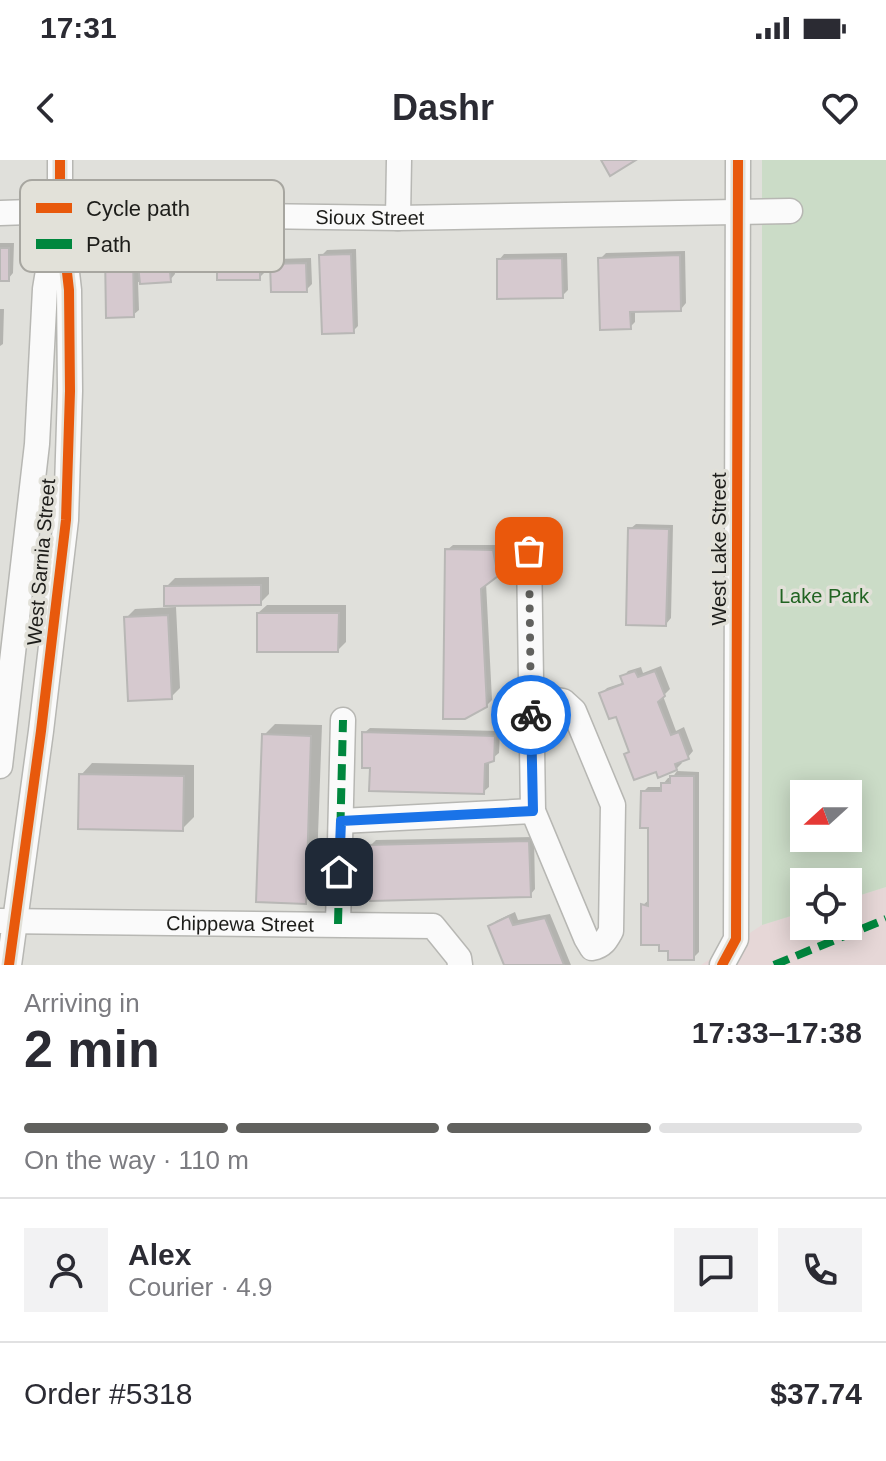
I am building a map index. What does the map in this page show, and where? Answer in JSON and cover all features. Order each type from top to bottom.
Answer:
[{"type":"street","points":[[398,218],[399,160]]},
{"type":"street","name":"West Lake Street","points":[[722,965],[736,939],[738,160]]},
{"type":"street","name":"Sioux Street","points":[[284,217],[398,218],[790,211]]},
{"type":"street","name":"Sioux Street","points":[[0,213],[20,212]]},
{"type":"street","name":"West Sarnia Street","points":[[0,766],[37,444],[48,272]]},
{"type":"street","name":"West Sarnia Street","points":[[9,965],[8,921],[41,731],[66,520],[70,391],[67,272]]},
{"type":"street","points":[[529,551],[531,696],[533,811],[586,938],[592,948],[599,947],[611,931],[613,805],[574,711],[563,701],[531,696]]},
{"type":"street","points":[[338,924],[343,720]]},
{"type":"street","points":[[341,821],[533,811]]},
{"type":"street","name":"Chippewa Street","points":[[8,921],[433,926],[459,958],[460,965]]},
{"type":"shaded area","points":[[886,887],[886,965],[701,965],[762,925],[790,916],[790,940],[862,940],[862,895]]},
{"type":"green space","name":"Lake Park","points":[[762,160],[886,160],[886,887],[862,895],[862,868],[790,868],[790,916],[762,925]]},
{"type":"building","points":[[601,160],[636,160],[610,176]]},
{"type":"building","points":[[0,248],[9,248],[9,281],[0,281]]},
{"type":"building","points":[[351,254],[354,333],[322,334],[319,255]]},
{"type":"building","points":[[680,255],[681,311],[630,312],[631,329],[600,330],[598,258]]},
{"type":"building","points":[[562,258],[563,298],[497,299],[497,259]]},
{"type":"building","points":[[306,263],[307,292],[271,292],[270,272],[284,272],[284,264]]},
{"type":"building","points":[[105,272],[133,272],[134,317],[106,318]]},
{"type":"building","points":[[139,272],[170,272],[171,282],[140,284]]},
{"type":"building","points":[[217,272],[260,272],[260,280],[217,280]]},
{"type":"building","points":[[628,528],[669,529],[666,626],[626,625]]},
{"type":"building","points":[[445,549],[493,550],[498,576],[481,589],[487,707],[465,719],[443,719]]},
{"type":"building","points":[[261,585],[261,605],[164,606],[164,586]]},
{"type":"building","points":[[257,613],[339,613],[338,652],[257,652]]},
{"type":"building","points":[[168,615],[172,699],[128,701],[124,617]]},
{"type":"building","points":[[635,671],[638,677],[655,671],[665,696],[658,702],[671,735],[679,732],[689,759],[675,764],[677,770],[658,778],[656,772],[634,780],[624,754],[629,752],[616,717],[609,719],[599,693],[623,684],[620,676]]},
{"type":"building","points":[[362,732],[495,736],[494,761],[485,764],[484,794],[369,791],[370,768],[362,768]]},
{"type":"building","points":[[262,734],[311,736],[306,904],[256,902]]},
{"type":"building","points":[[79,774],[184,776],[183,831],[78,829]]},
{"type":"building","points":[[670,776],[694,776],[694,960],[668,960],[668,951],[659,951],[659,945],[641,945],[641,904],[648,906],[648,828],[640,828],[641,791],[661,791],[661,783],[670,783]]},
{"type":"building","points":[[529,841],[531,897],[370,901],[368,845]]},
{"type":"building","points":[[509,916],[513,925],[545,918],[564,965],[504,965],[488,926]]},
{"type":"marked path","points":[[338,924],[343,720]]},
{"type":"marked path","points":[[774,965],[886,919]]},
{"type":"cycle path","points":[[60,160],[60,180]]},
{"type":"cycle path","points":[[722,965],[736,939],[738,160]]},
{"type":"cycle path","points":[[9,965],[66,520],[70,391],[67,272]]},
{"type":"way so far","points":[[529,551],[531,715]]},
{"type":"route","points":[[339,872],[341,821],[533,811],[531,715]]}]
